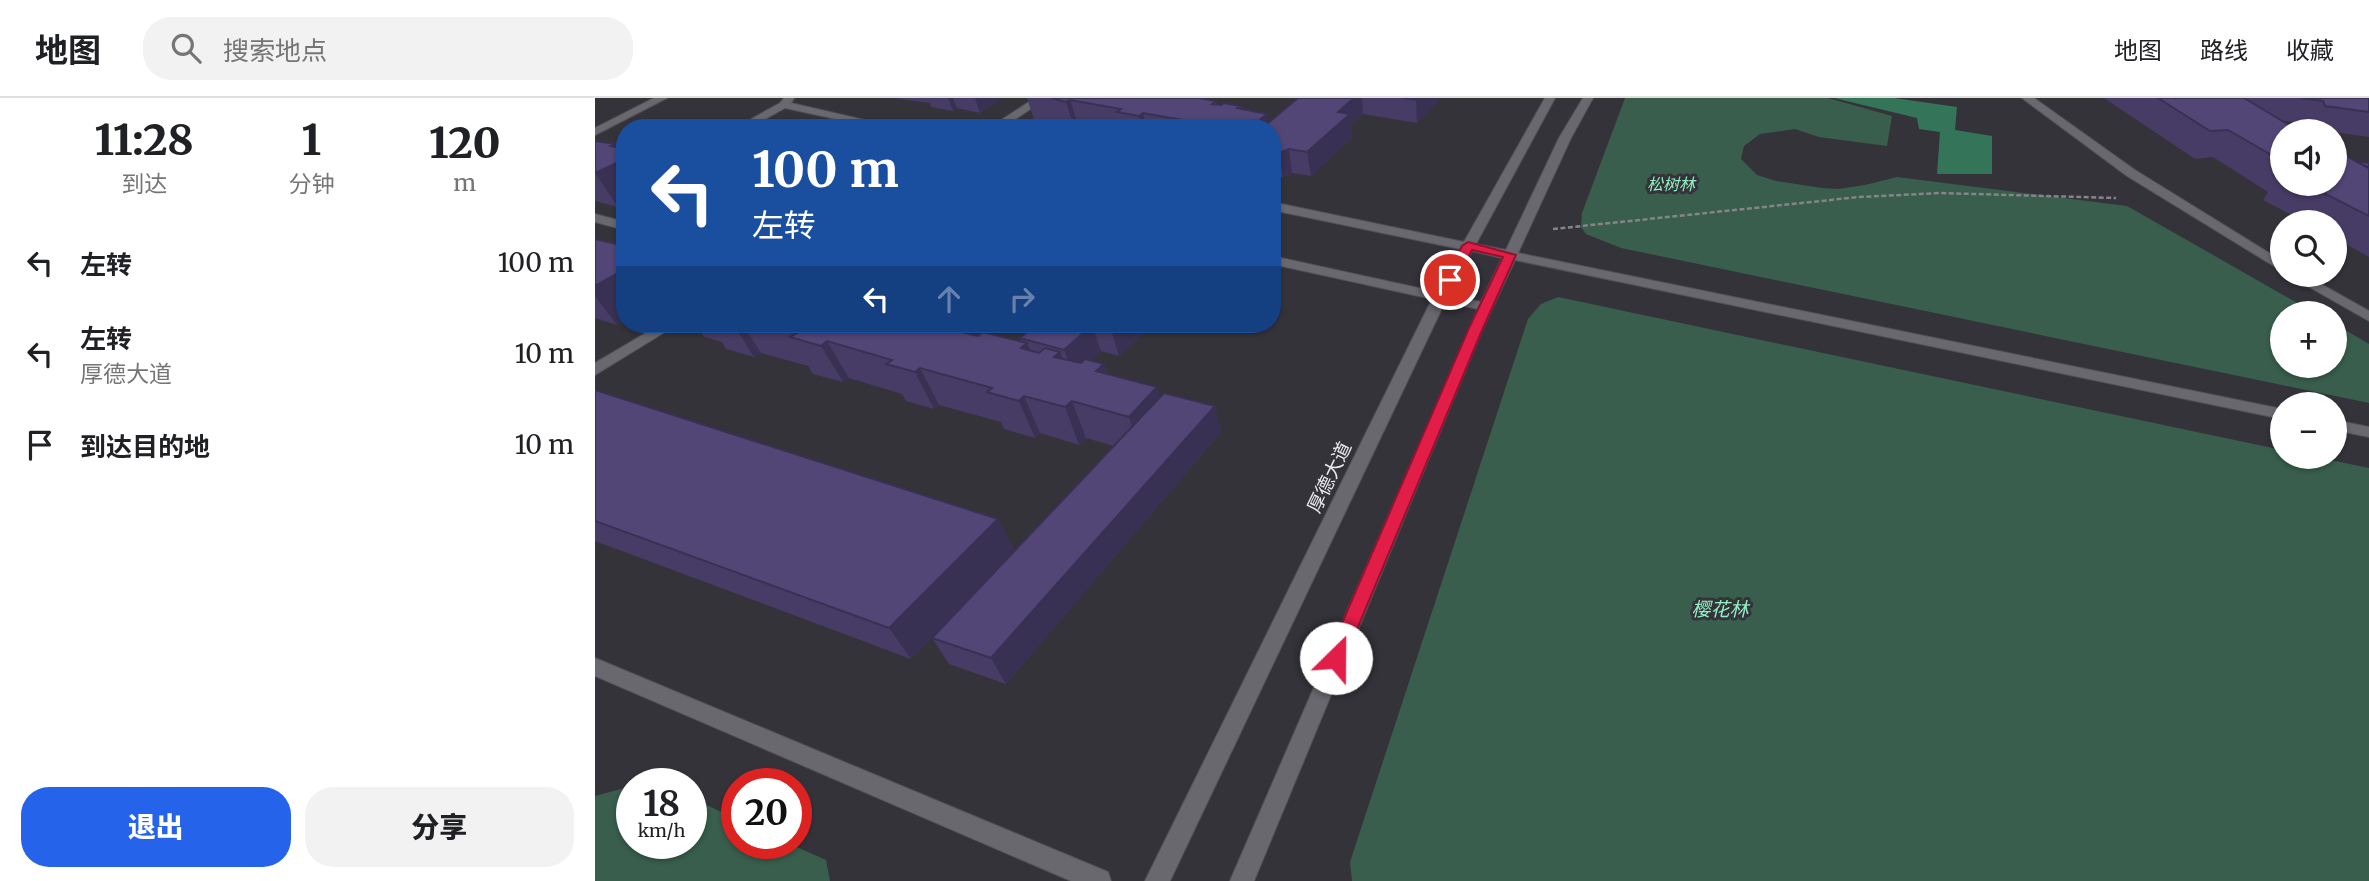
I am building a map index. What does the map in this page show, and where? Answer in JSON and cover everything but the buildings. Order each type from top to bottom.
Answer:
[{"type":"lane","points":[[621,119],[662,98]]},
{"type":"lane","points":[[1008,119],[1042,98]]},
{"type":"lane","name":"厚德大道","points":[[1157,881],[1441,297],[1550,98]]},
{"type":"lane","points":[[1242,881],[1486,307],[1588,98]]},
{"type":"lane","points":[[2027,98],[2078,137],[2176,203],[2270,260]]},
{"type":"lane","points":[[756,119],[787,102],[857,119]]},
{"type":"lane","points":[[595,132],[616,121]]},
{"type":"lane","points":[[1281,208],[2270,412]]},
{"type":"lane","points":[[595,218],[616,224]]},
{"type":"lane","points":[[1281,262],[1486,307]]},
{"type":"lane","points":[[2316,287],[2369,317]]},
{"type":"lane","points":[[595,370],[656,333]]},
{"type":"lane","points":[[2347,427],[2369,432]]},
{"type":"lane","points":[[595,667],[1098,881]]},
{"type":"path","points":[[1521,232],[1886,196],[2035,194],[2176,203]]},
{"type":"green space","name":"松树林","points":[[1625,98],[1828,98],[1892,116],[1887,146],[1819,137],[1795,129],[1760,134],[1744,146],[1741,159],[1757,175],[1776,181],[1822,188],[1838,189],[1897,177],[2127,206],[2294,301],[2270,301],[2270,378],[2347,378],[2347,331],[2369,344],[2369,403],[2347,398],[2347,392],[2316,392],[1621,248],[1586,234],[1581,227],[1582,213]]},
{"type":"green space","name":"樱花林","points":[[1558,297],[2270,447],[2270,469],[2347,469],[2347,463],[2369,468],[2369,881],[1352,881],[1350,862],[1528,319],[1541,304]]},
{"type":"green space","points":[[616,790],[616,859],[707,859],[707,805],[721,812],[721,859],[812,859],[812,854],[826,860],[830,881],[595,881],[595,796]]},
{"type":"shaded area","points":[[1834,98],[1894,98],[1957,107],[1955,130],[1992,136],[1992,174],[1937,174],[1940,132],[1919,129],[1917,118]]},
{"type":"route","points":[[1336,658],[1476,328],[1510,255],[1468,246],[1450,280]]}]
